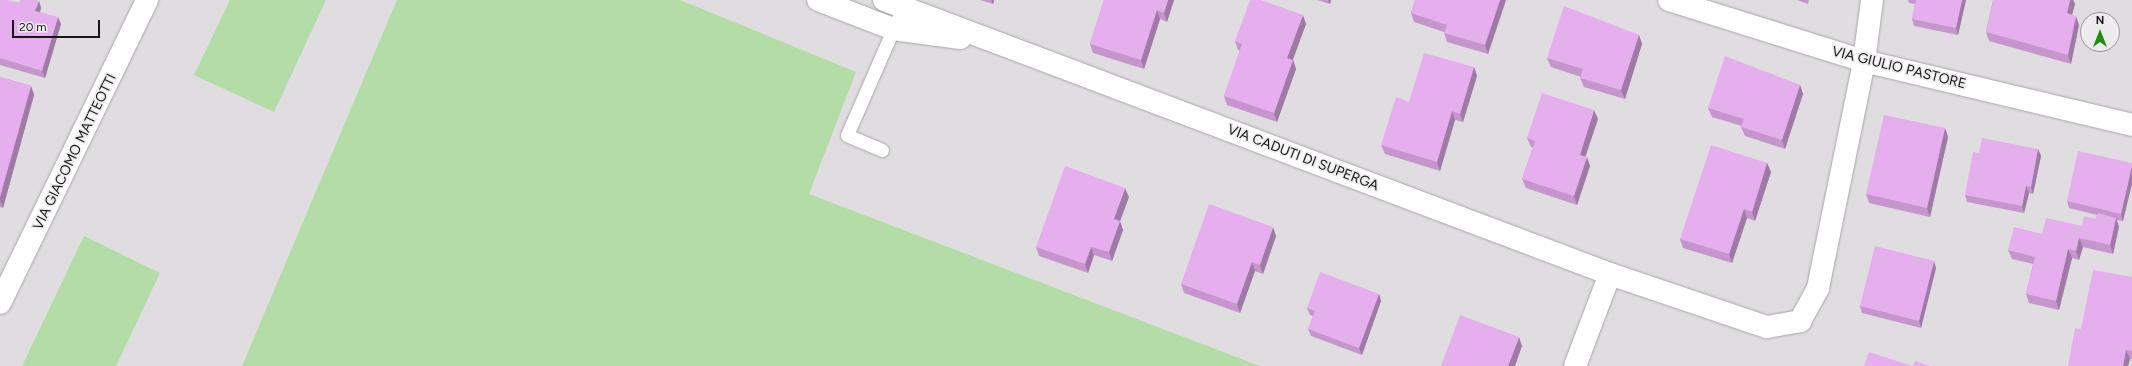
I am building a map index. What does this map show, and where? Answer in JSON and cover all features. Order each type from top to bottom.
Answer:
[{"type":"street","name":"VIA GIACOMO MATTEOTTI","points":[[0,303],[147,0]]},
{"type":"street","name":"VIA CADUTI DI SUPERGA","points":[[818,0],[893,29],[995,42]]},
{"type":"street","name":"VIA GIULIO PASTORE","points":[[1669,0],[1864,61],[2132,125]]},
{"type":"street","points":[[1864,61],[1872,0]]},
{"type":"street","name":"VIA CADUTI DI SUPERGA","points":[[893,4],[1610,274],[1767,327],[1800,321],[1818,288],[1864,61]]},
{"type":"street","points":[[1575,366],[1610,274]]},
{"type":"lane","points":[[882,150],[847,135],[893,29],[893,4]]},
{"type":"green space","points":[[230,0],[326,0],[274,112],[194,75]]},
{"type":"green space","points":[[397,0],[680,0],[856,72],[809,194],[1260,366],[242,366]]},
{"type":"green space","points":[[84,236],[160,273],[116,366],[22,366]]},
{"type":"building","points":[[0,0],[8,0],[19,3],[20,0],[36,0],[39,1],[35,11],[58,17],[42,71],[0,58]]},
{"type":"building","points":[[1104,0],[1168,0],[1164,13],[1157,10],[1141,60],[1090,44]]},
{"type":"building","points":[[1250,0],[1261,0],[1303,15],[1287,58],[1293,60],[1274,113],[1224,96],[1242,44],[1235,41]]},
{"type":"building","points":[[1415,0],[1500,0],[1485,45],[1444,33],[1447,25],[1411,13]]},
{"type":"building","points":[[1916,0],[1962,0],[1956,28],[1912,19]]},
{"type":"building","points":[[1993,0],[2070,0],[2067,13],[2076,16],[2068,55],[1986,32]]},
{"type":"building","points":[[1564,6],[1639,35],[1621,90],[1580,78],[1583,69],[1547,58]]},
{"type":"building","points":[[1424,53],[1474,67],[1460,114],[1452,111],[1437,162],[1381,145],[1396,97],[1409,102]]},
{"type":"building","points":[[1725,56],[1800,85],[1782,140],[1741,127],[1744,119],[1708,108]]},
{"type":"building","points":[[0,77],[31,86],[0,197]]},
{"type":"building","points":[[1542,93],[1594,110],[1580,155],[1587,157],[1574,196],[1522,179],[1535,141],[1527,138]]},
{"type":"building","points":[[1884,115],[1945,128],[1927,208],[1866,194]]},
{"type":"building","points":[[1982,138],[2038,149],[2031,187],[2026,186],[2022,206],[1965,195],[1973,152],[1979,153]]},
{"type":"building","points":[[1711,145],[1767,163],[1752,212],[1744,209],[1729,254],[1680,239]]},
{"type":"building","points":[[2078,151],[2132,163],[2121,214],[2067,201]]},
{"type":"building","points":[[1065,166],[1125,188],[1114,219],[1120,221],[1109,252],[1091,247],[1085,264],[1036,247]]},
{"type":"building","points":[[1209,204],[1273,227],[1260,265],[1252,262],[1237,304],[1181,284]]},
{"type":"building","points":[[2098,213],[2116,218],[2110,245],[2079,238],[2076,251],[2068,249],[2056,301],[2026,294],[2035,257],[2008,250],[2014,227],[2042,234],[2046,218],[2082,226],[2084,216],[2096,219]]},
{"type":"building","points":[[1875,246],[1934,261],[1919,321],[1860,306]]},
{"type":"building","points":[[2093,270],[2132,277],[2132,351],[2126,350],[2123,366],[2068,366],[2075,328],[2081,329]]},
{"type":"building","points":[[1320,272],[1379,294],[1359,348],[1308,329],[1315,311],[1307,308]]},
{"type":"building","points":[[1460,315],[1519,337],[1508,366],[1441,366]]},
{"type":"building","points":[[1869,352],[1912,366],[1864,366]]},
{"type":"building","points":[[1915,361],[1930,366],[1913,366]]}]
